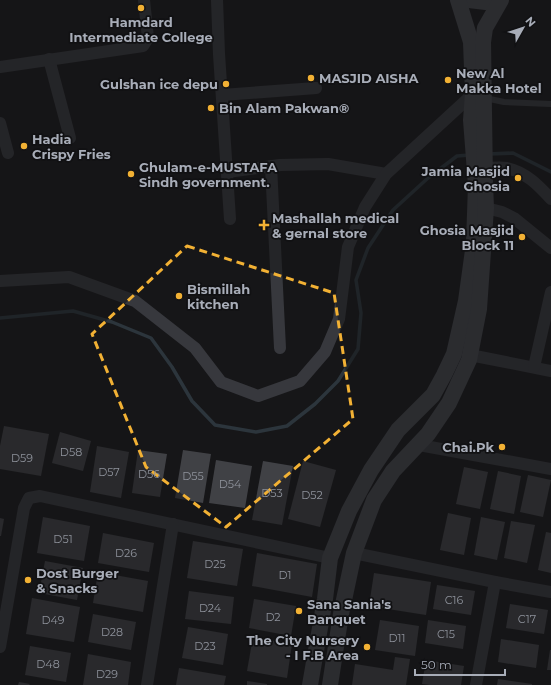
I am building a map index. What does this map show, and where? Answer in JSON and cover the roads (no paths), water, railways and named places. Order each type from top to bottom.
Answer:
[{"type":"main road","points":[[458,0],[471,42],[478,96]]},
{"type":"main road","points":[[469,0],[486,2],[497,0]]},
{"type":"main road","points":[[330,685],[341,614],[354,553],[374,500],[394,471],[419,444],[449,403],[469,360],[479,309],[486,208],[477,120],[478,96],[485,28],[501,0]]},
{"type":"main road","points":[[310,685],[325,599],[330,558],[349,512],[371,470],[398,430],[433,395],[454,354],[466,300],[482,179]]},
{"type":"street","points":[[0,67],[143,46],[148,38],[144,0]]},
{"type":"street","points":[[217,0],[230,219]]},
{"type":"street","points":[[49,59],[70,138]]},
{"type":"street","points":[[222,95],[316,88]]},
{"type":"street","points":[[0,281],[69,277],[135,301],[195,348],[221,382],[258,396],[300,381],[325,352],[339,319],[348,247],[364,208],[386,174],[478,96]]},
{"type":"street","points":[[0,123],[8,153]]},
{"type":"street","points":[[227,172],[271,166],[328,164],[386,174]]},
{"type":"street","points":[[271,166],[280,348]]},
{"type":"street","points":[[482,179],[507,168],[522,174],[536,183],[551,199]]},
{"type":"street","points":[[486,208],[502,212],[514,218],[551,248]]},
{"type":"street","points":[[534,367],[551,292]]},
{"type":"street","points":[[470,355],[551,371]]},
{"type":"street","points":[[419,444],[551,469]]},
{"type":"street","points":[[0,648],[24,508],[29,498],[40,496],[330,558]]},
{"type":"street","points":[[146,685],[173,524]]},
{"type":"street","points":[[354,553],[494,582],[551,592]]},
{"type":"street","points":[[476,685],[494,582]]},
{"type":"lane","points":[[478,96],[504,102],[551,104]]},
{"type":"waterway","points":[[489,154],[513,153],[551,172]]},
{"type":"waterway","points":[[0,318],[73,311],[112,322],[151,338],[172,367],[192,401],[215,425],[256,432],[287,426],[315,404],[338,381],[358,349],[361,313],[356,280],[368,248],[393,210],[428,178],[457,156],[470,155]]},
{"type":"place","name":"Hamdard Intermediate College","points":[[141,8]]},
{"type":"place","name":"MASJID AISHA","points":[[311,78]]},
{"type":"place","name":"New Al Makka Hotel","points":[[448,80]]},
{"type":"place","name":"Gulshan ice depu","points":[[226,84]]},
{"type":"place","name":"Bin Alam Pakwan®","points":[[211,108]]},
{"type":"place","name":"Hadia Crispy Fries","points":[[24,146]]},
{"type":"place","name":"Ghulam-e-MUSTAFA Sindh government.","points":[[131,174]]},
{"type":"place","name":"Jamia Masjid Ghosia","points":[[518,178]]},
{"type":"place","name":"Mashallah medical & gernal store","points":[[264,225]]},
{"type":"place","name":"Ghosia Masjid Block 11","points":[[522,237]]},
{"type":"place","name":"Bismillah kitchen","points":[[179,296]]},
{"type":"place","name":"Chai.Pk","points":[[502,447]]},
{"type":"place","name":"Dost Burger & Snacks","points":[[28,580]]},
{"type":"place","name":"Sana Sania's Banquet","points":[[299,611]]},
{"type":"place","name":"The City Nursery - I F.B Area","points":[[367,647]]}]
